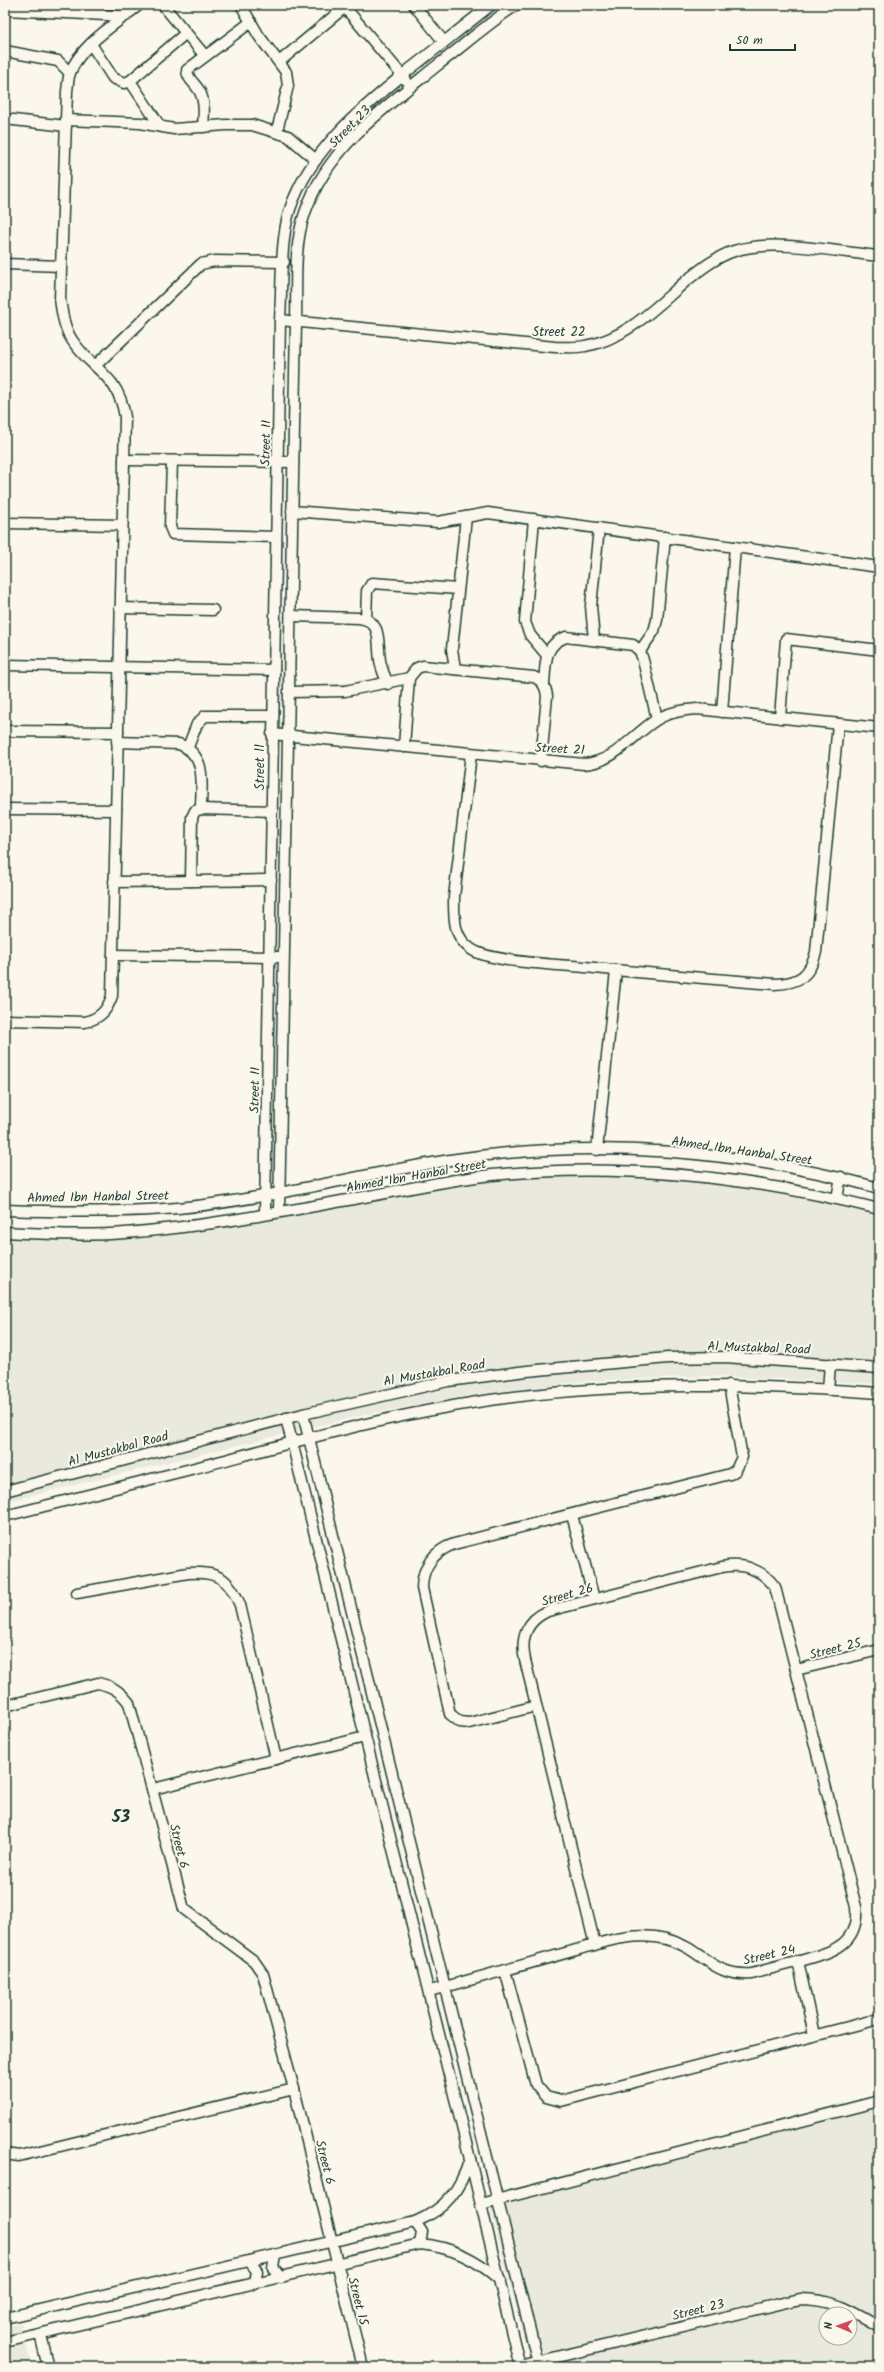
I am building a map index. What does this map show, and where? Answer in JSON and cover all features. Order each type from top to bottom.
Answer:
[{"type":"street","points":[[5,1020],[85,1022],[94,1020],[106,1010],[112,996],[125,417],[117,388],[72,340],[66,327],[60,299],[66,123],[70,73],[78,57],[91,44],[139,5]]},
{"type":"street","points":[[163,5],[205,56]]},
{"type":"street","points":[[241,5],[264,43],[286,72],[288,86],[277,131]]},
{"type":"street","points":[[414,5],[444,42]]},
{"type":"street","name":"Street 23","points":[[280,320],[286,227],[296,194],[316,160],[345,124],[491,5]]},
{"type":"street","name":"Street 23","points":[[296,322],[300,237],[310,200],[338,155],[352,137],[368,121],[516,5]]},
{"type":"street","points":[[279,62],[344,6],[411,87]]},
{"type":"street","points":[[5,10],[40,8],[126,16]]},
{"type":"street","points":[[202,127],[203,100],[200,91],[187,72],[188,68],[251,22]]},
{"type":"street","points":[[91,44],[113,78],[118,82],[130,81],[186,33]]},
{"type":"street","points":[[5,51],[58,61],[70,73]]},
{"type":"street","points":[[130,81],[160,126]]},
{"type":"street","points":[[5,119],[66,123],[140,123],[174,129],[239,124],[277,131],[288,136],[316,160]]},
{"type":"street","name":"Street 22","points":[[280,320],[555,347],[585,346],[613,338],[638,322],[714,260],[734,251],[756,246],[778,246],[879,256]]},
{"type":"street","points":[[96,365],[201,264],[215,261],[284,262]]},
{"type":"street","points":[[5,264],[61,266]]},
{"type":"street","name":"Street 11","points":[[265,1213],[271,957],[272,734],[280,320]]},
{"type":"street","points":[[279,1212],[286,957],[296,322]]},
{"type":"street","points":[[124,460],[293,462]]},
{"type":"street","points":[[172,461],[170,527],[174,534],[276,537]]},
{"type":"street","points":[[292,511],[423,522],[438,522],[488,513],[879,567]]},
{"type":"street","points":[[455,669],[452,649],[466,517]]},
{"type":"street","points":[[534,519],[525,622],[530,634],[546,654]]},
{"type":"street","points":[[5,523],[122,525]]},
{"type":"street","points":[[594,640],[591,606],[599,528]]},
{"type":"street","points":[[640,651],[651,637],[657,620],[666,537]]},
{"type":"street","points":[[722,712],[735,547]]},
{"type":"street","points":[[366,619],[367,591],[372,583],[458,589]]},
{"type":"street","points":[[120,608],[212,610]]},
{"type":"street","points":[[291,616],[366,619],[374,625],[379,634],[380,662],[388,684]]},
{"type":"street","points":[[541,761],[547,696],[544,684],[546,654],[554,643],[566,637],[633,645],[640,651],[657,719]]},
{"type":"street","points":[[780,718],[786,639],[879,650]]},
{"type":"street","points":[[5,665],[274,670]]},
{"type":"street","points":[[404,747],[409,678],[416,668],[423,666],[534,678],[544,684]]},
{"type":"street","points":[[290,692],[345,691],[388,684],[409,678]]},
{"type":"street","name":"Street 21","points":[[272,734],[584,764],[606,759],[657,719],[683,710],[722,712],[879,728]]},
{"type":"street","points":[[188,747],[197,724],[205,716],[273,716]]},
{"type":"street","points":[[471,754],[454,897],[454,920],[456,932],[462,942],[471,950],[482,955],[539,963],[616,971],[790,984],[804,976],[813,965],[816,952],[838,724]]},
{"type":"street","points":[[5,731],[118,737],[179,744],[188,747],[200,762],[201,809]]},
{"type":"street","points":[[5,809],[116,810]]},
{"type":"street","points":[[191,881],[192,817],[195,811],[201,809],[272,811]]},
{"type":"street","points":[[114,882],[271,880]]},
{"type":"street","points":[[113,955],[286,957]]},
{"type":"street","points":[[597,1150],[616,971]]},
{"type":"street","name":"Ahmed Ibn Hanbal Street","points":[[5,1210],[62,1212],[178,1208],[266,1195],[458,1159],[513,1154],[597,1150],[658,1152],[720,1157],[841,1177],[879,1188]]},
{"type":"street","points":[[266,1159],[273,1161],[280,1159]]},
{"type":"street","name":"Ahmed Ibn Hanbal Street","points":[[5,1232],[51,1234],[123,1233],[194,1226],[423,1185],[492,1176],[561,1171],[630,1171],[700,1175],[769,1184],[837,1198],[879,1209]]},
{"type":"street","points":[[837,1198],[841,1177]]},
{"type":"street","name":"Al Mustakbal Road","points":[[5,1491],[286,1418],[448,1381],[604,1363],[725,1358],[879,1368]]},
{"type":"street","points":[[828,1390],[830,1364]]},
{"type":"street","points":[[536,1706],[469,1723],[460,1722],[453,1717],[447,1701],[424,1600],[422,1579],[430,1560],[447,1547],[720,1477],[736,1470],[742,1457],[729,1385]]},
{"type":"street","points":[[5,1516],[307,1437],[387,1418],[503,1398],[604,1388],[729,1385],[879,1393]]},
{"type":"street","points":[[303,1414],[307,1437],[538,2364]]},
{"type":"street","points":[[286,1418],[429,1991],[520,2367]]},
{"type":"street","points":[[572,1515],[594,1600]]},
{"type":"street","name":"Street 26","points":[[594,1945],[523,1653],[523,1644],[528,1627],[537,1618],[548,1611],[726,1566],[750,1567],[767,1577],[775,1587],[796,1670]]},
{"type":"street","points":[[77,1593],[205,1571],[221,1577],[234,1589],[240,1604],[276,1759]]},
{"type":"street","name":"Street 25","points":[[796,1670],[879,1650]]},
{"type":"street","name":"Street 24","points":[[429,1991],[623,1937],[656,1936],[687,1947],[715,1967],[739,1975],[752,1974],[838,1948],[852,1931],[857,1913],[853,1890],[796,1670]]},
{"type":"street","name":"Street 6","points":[[5,1706],[98,1683],[110,1686],[121,1693],[129,1703],[153,1789],[182,1905],[191,1915],[260,1967],[294,2089],[331,2242]]},
{"type":"street","points":[[153,1789],[366,1737]]},
{"type":"street","points":[[373,1765],[388,1760]]},
{"type":"street","points":[[798,1961],[814,2035]]},
{"type":"street","points":[[505,1970],[536,2085],[540,2092],[554,2100],[561,2101],[879,2018]]},
{"type":"street","points":[[5,2154],[19,2156],[294,2089]]},
{"type":"street","points":[[481,2204],[879,2102]]},
{"type":"street","points":[[5,2318],[415,2222],[431,2215],[445,2205],[457,2192],[470,2159]]},
{"type":"street","points":[[415,2222],[422,2232],[420,2244]]},
{"type":"street","name":"Street 15","points":[[331,2242],[363,2367]]},
{"type":"street","points":[[5,2342],[420,2244],[455,2251],[486,2268],[500,2280]]},
{"type":"street","points":[[275,2255],[273,2268],[280,2278]]},
{"type":"street","points":[[249,2261],[257,2271],[255,2284]]},
{"type":"street","name":"Street 23","points":[[520,2367],[538,2364],[800,2298],[818,2299],[836,2303],[879,2327]]},
{"type":"street","points":[[40,2334],[48,2367]]},
{"type":"shaded area","points":[[632,1168],[879,1205],[879,1384],[713,1376],[587,1381],[472,1395],[359,1416],[5,1502],[5,1228],[50,1231],[123,1229],[195,1222],[422,1182]]},
{"type":"shaded area","points":[[879,2107],[879,2367],[531,2367],[490,2207]]},
{"type":"shaded area","points":[[21,2323],[32,2367],[5,2367],[5,2327]]},
{"type":"district","name":"53","points":[[121,1816]]}]
